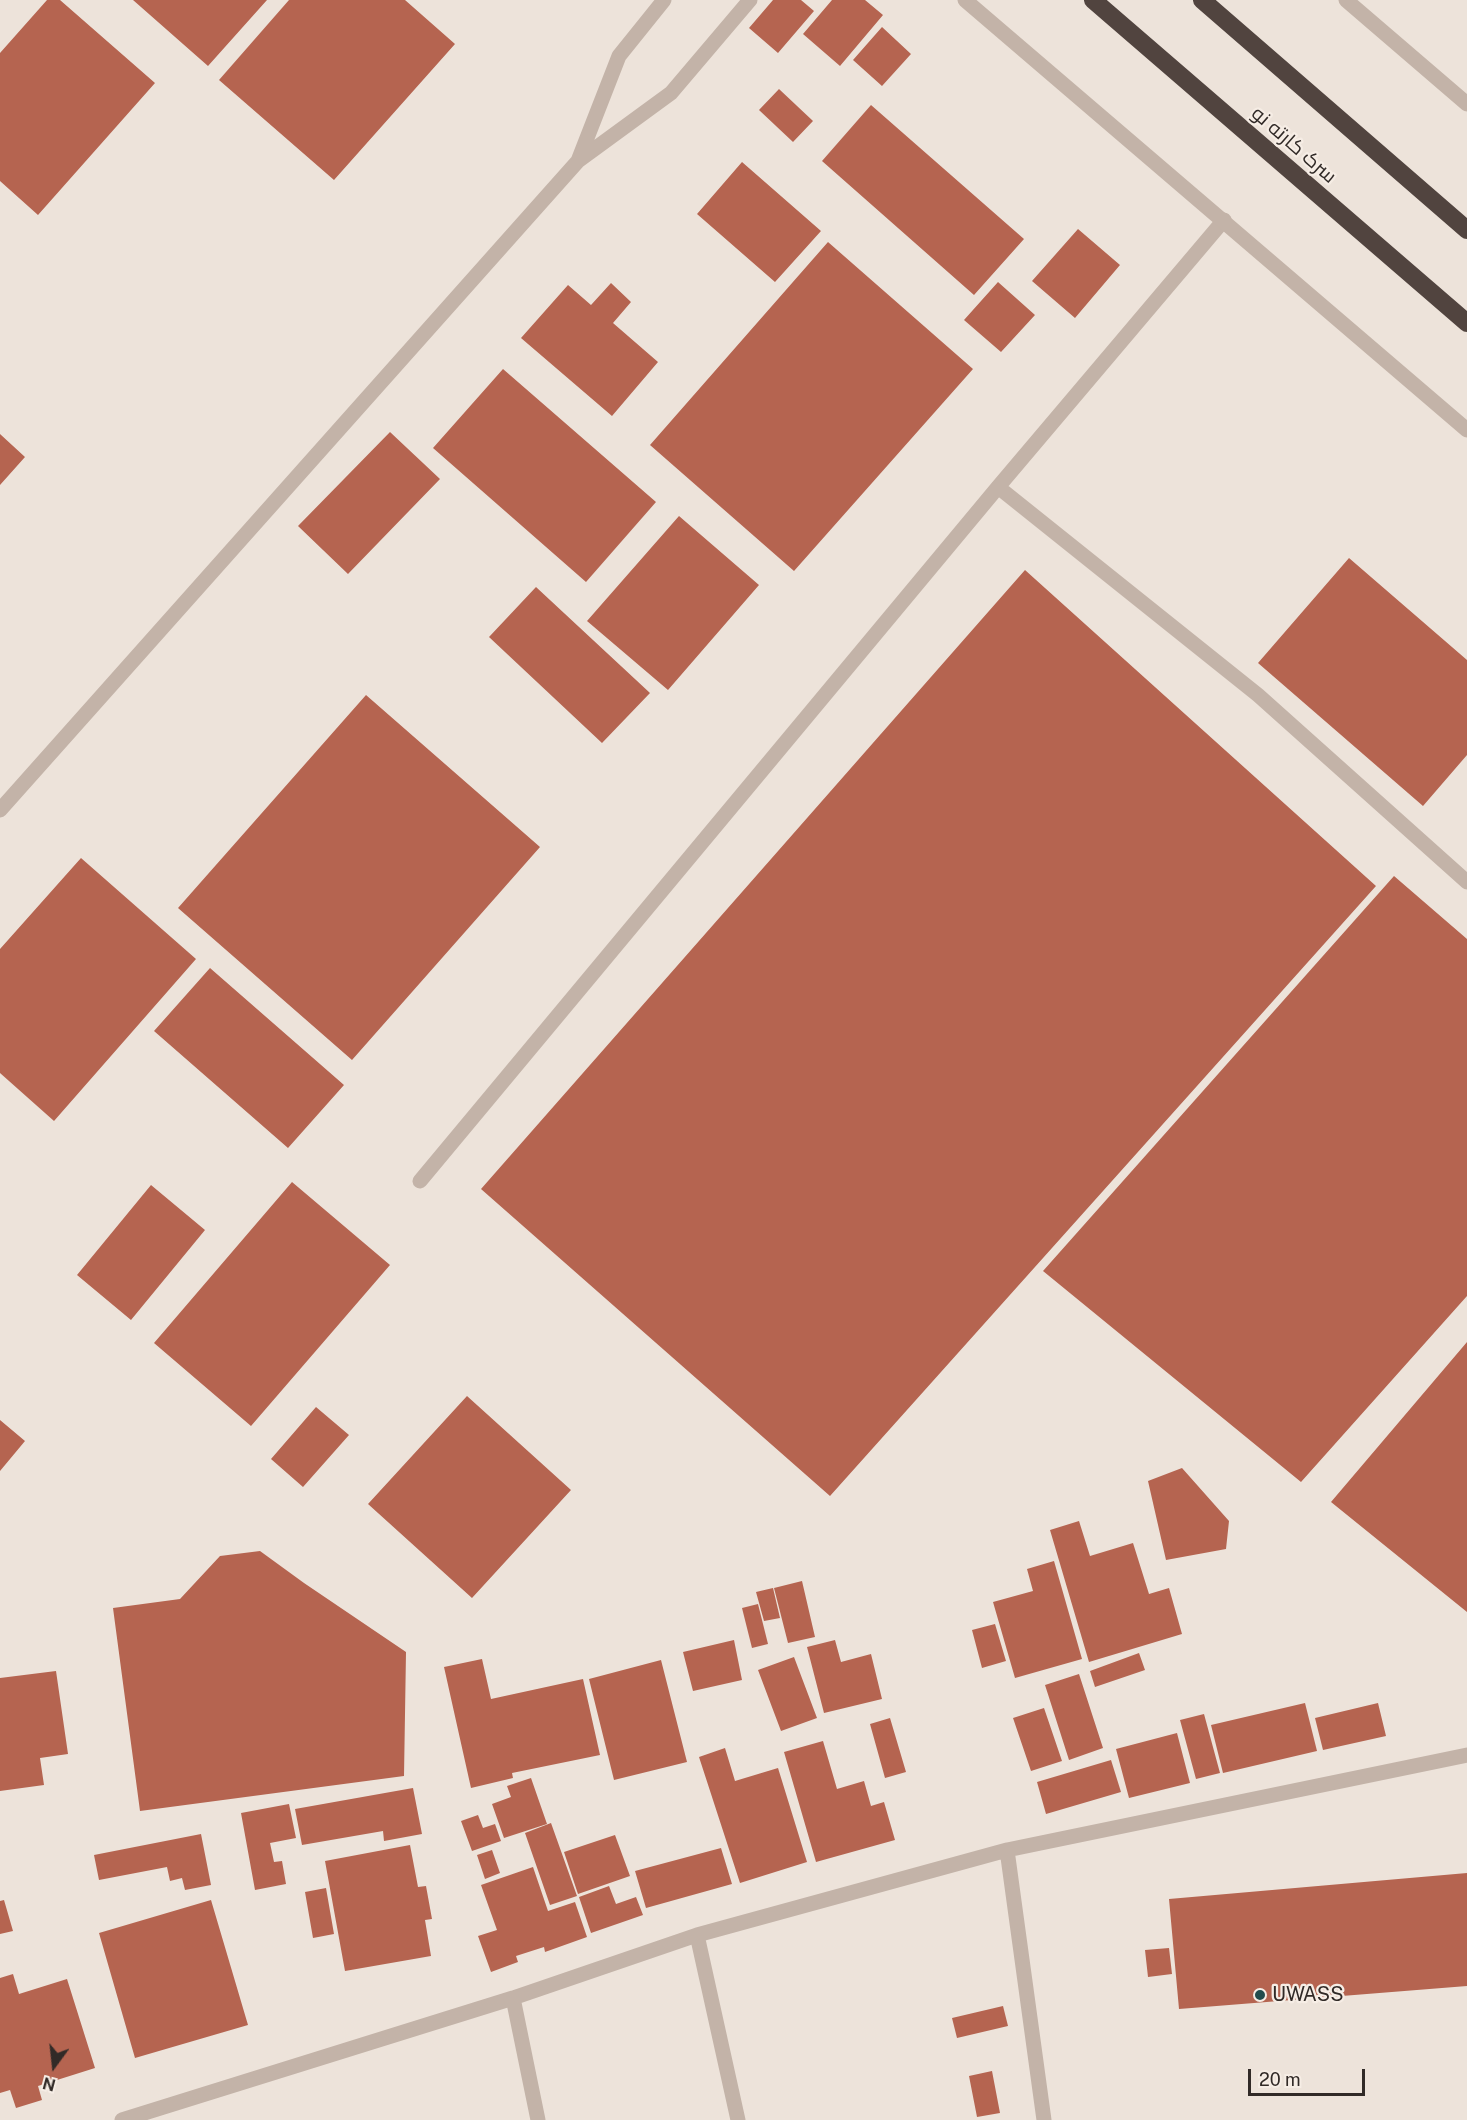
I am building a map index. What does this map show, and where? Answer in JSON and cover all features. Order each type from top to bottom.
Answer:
[{"type":"highway","name":"سرک کارته نو","points":[[1093,0],[1467,323]]},
{"type":"highway","points":[[1202,0],[1467,230]]},
{"type":"street","points":[[578,161],[619,56],[664,0]]},
{"type":"street","points":[[0,810],[578,161],[671,93],[750,0]]},
{"type":"street","points":[[965,0],[1467,430]]},
{"type":"street","points":[[1346,0],[1467,104]]},
{"type":"street","points":[[420,1181],[998,487],[1224,220]]},
{"type":"street","points":[[998,487],[1258,695],[1467,882]]},
{"type":"street","points":[[122,2120],[513,1998],[697,1935],[1007,1850],[1467,1755]]},
{"type":"street","points":[[1007,1850],[1044,2120]]},
{"type":"street","points":[[697,1935],[738,2120]]},
{"type":"street","points":[[513,1998],[538,2120]]},
{"type":"building","points":[[47,0],[60,0],[155,83],[38,215],[0,181],[0,53]]},
{"type":"building","points":[[133,0],[267,0],[208,66]]},
{"type":"building","points":[[289,0],[405,0],[455,44],[334,180],[219,80]]},
{"type":"building","points":[[773,0],[801,0],[814,11],[778,53],[749,28]]},
{"type":"building","points":[[832,0],[865,0],[883,15],[840,66],[803,34]]},
{"type":"building","points":[[882,27],[911,54],[882,86],[853,60]]},
{"type":"building","points":[[779,89],[813,121],[793,142],[759,110]]},
{"type":"building","points":[[871,105],[1024,239],[974,295],[822,161]]},
{"type":"building","points":[[742,162],[821,231],[775,282],[697,214]]},
{"type":"building","points":[[1078,229],[1120,265],[1075,318],[1032,281]]},
{"type":"building","points":[[828,242],[973,369],[794,571],[650,445]]},
{"type":"building","points":[[998,282],[1035,315],[1001,352],[964,320]]},
{"type":"building","points":[[611,283],[631,302],[613,323],[658,362],[612,416],[521,338],[568,285],[591,305]]},
{"type":"building","points":[[503,369],[656,502],[586,582],[433,448]]},
{"type":"building","points":[[390,432],[440,479],[348,574],[298,526]]},
{"type":"building","points":[[0,434],[25,457],[0,485]]},
{"type":"building","points":[[679,516],[759,585],[668,690],[587,621]]},
{"type":"building","points":[[1349,558],[1467,660],[1467,755],[1423,806],[1258,663]]},
{"type":"building","points":[[1025,570],[1376,886],[830,1496],[481,1189]]},
{"type":"building","points":[[536,587],[650,693],[602,743],[489,637]]},
{"type":"building","points":[[366,695],[540,847],[352,1060],[178,908]]},
{"type":"building","points":[[81,858],[196,959],[54,1121],[0,1073],[0,949]]},
{"type":"building","points":[[1394,876],[1467,939],[1467,1296],[1301,1482],[1043,1271]]},
{"type":"building","points":[[210,968],[344,1085],[288,1148],[154,1031]]},
{"type":"building","points":[[292,1182],[390,1265],[251,1426],[154,1343]]},
{"type":"building","points":[[151,1185],[205,1230],[131,1320],[77,1275]]},
{"type":"building","points":[[1467,1342],[1467,1612],[1331,1502]]},
{"type":"building","points":[[467,1396],[571,1490],[472,1598],[368,1504]]},
{"type":"building","points":[[316,1407],[349,1435],[303,1487],[271,1459]]},
{"type":"building","points":[[0,1420],[25,1441],[0,1471]]},
{"type":"building","points":[[1182,1468],[1229,1521],[1226,1549],[1166,1560],[1148,1481]]},
{"type":"building","points":[[1079,1521],[1090,1556],[1133,1543],[1149,1594],[1169,1588],[1182,1634],[1089,1662],[1050,1530]]},
{"type":"building","points":[[260,1551],[406,1652],[404,1776],[140,1811],[113,1608],[180,1599],[220,1556]]},
{"type":"building","points":[[1054,1561],[1082,1659],[1015,1678],[993,1602],[1033,1591],[1027,1569]]},
{"type":"building","points":[[802,1581],[815,1637],[788,1643],[774,1588]]},
{"type":"building","points":[[773,1588],[780,1618],[764,1621],[756,1592]]},
{"type":"building","points":[[758,1604],[768,1644],[752,1648],[742,1608]]},
{"type":"building","points":[[995,1624],[1006,1661],[982,1668],[972,1630]]},
{"type":"building","points":[[734,1640],[742,1680],[693,1691],[683,1652]]},
{"type":"building","points":[[835,1640],[841,1662],[871,1654],[882,1699],[824,1713],[807,1647]]},
{"type":"building","points":[[1139,1653],[1145,1670],[1095,1687],[1090,1671]]},
{"type":"building","points":[[794,1657],[817,1718],[781,1731],[758,1670]]},
{"type":"building","points":[[482,1659],[491,1699],[583,1679],[600,1755],[512,1773],[513,1778],[471,1788],[444,1667]]},
{"type":"building","points":[[661,1660],[687,1762],[614,1780],[589,1679]]},
{"type":"building","points":[[56,1671],[68,1754],[40,1758],[44,1785],[0,1791],[0,1678]]},
{"type":"building","points":[[1079,1674],[1103,1748],[1069,1760],[1045,1685]]},
{"type":"building","points":[[1305,1703],[1317,1751],[1223,1773],[1211,1725]]},
{"type":"building","points":[[1378,1703],[1386,1736],[1323,1750],[1315,1718]]},
{"type":"building","points":[[1044,1708],[1062,1761],[1031,1771],[1013,1718]]},
{"type":"building","points":[[1204,1714],[1220,1773],[1196,1779],[1180,1720]]},
{"type":"building","points":[[890,1718],[906,1772],[885,1778],[870,1724]]},
{"type":"building","points":[[1177,1733],[1190,1783],[1129,1798],[1116,1749]]},
{"type":"building","points":[[823,1741],[837,1789],[864,1781],[871,1806],[884,1802],[895,1840],[816,1862],[784,1752]]},
{"type":"building","points":[[725,1748],[735,1781],[778,1768],[807,1862],[740,1883],[699,1757]]},
{"type":"building","points":[[1111,1760],[1121,1792],[1046,1814],[1037,1782]]},
{"type":"building","points":[[531,1778],[547,1824],[504,1838],[492,1804],[511,1797],[507,1786]]},
{"type":"building","points":[[413,1788],[422,1834],[384,1841],[383,1831],[302,1845],[295,1809]]},
{"type":"building","points":[[289,1804],[296,1838],[270,1843],[274,1862],[282,1861],[286,1884],[255,1890],[241,1813]]},
{"type":"building","points":[[478,1815],[483,1828],[495,1824],[501,1841],[472,1851],[461,1821]]},
{"type":"building","points":[[551,1823],[577,1896],[550,1905],[525,1833]]},
{"type":"building","points":[[201,1834],[211,1885],[185,1890],[182,1878],[170,1881],[167,1867],[99,1880],[94,1855]]},
{"type":"building","points":[[615,1835],[630,1876],[578,1894],[564,1852]]},
{"type":"building","points":[[410,1845],[418,1887],[426,1886],[432,1919],[425,1920],[431,1956],[345,1971],[325,1861]]},
{"type":"building","points":[[721,1848],[732,1884],[646,1908],[635,1871]]},
{"type":"building","points":[[492,1850],[500,1873],[485,1879],[477,1855]]},
{"type":"building","points":[[533,1867],[548,1911],[575,1902],[587,1937],[545,1952],[544,1947],[516,1956],[518,1962],[491,1972],[478,1936],[497,1930],[481,1885]]},
{"type":"building","points":[[1467,1873],[1467,1986],[1179,2009],[1169,1899]]},
{"type":"building","points":[[609,1886],[616,1904],[636,1897],[643,1915],[591,1933],[579,1897]]},
{"type":"building","points":[[326,1888],[334,1934],[313,1938],[305,1892]]},
{"type":"building","points":[[4,1900],[13,1931],[0,1934],[0,1901]]},
{"type":"building","points":[[211,1900],[248,2025],[135,2058],[99,1933]]},
{"type":"building","points":[[1169,1948],[1172,1974],[1148,1977],[1145,1950]]},
{"type":"building","points":[[13,1974],[19,1994],[67,1979],[95,2068],[38,2086],[42,2100],[16,2108],[10,2090],[0,2093],[0,1978]]},
{"type":"building","points":[[1003,2006],[1008,2026],[957,2038],[952,2018]]},
{"type":"building","points":[[992,2071],[1000,2113],[977,2117],[969,2076]]},
{"type":"place","name":"UWASS","points":[[1260,1995]]}]
